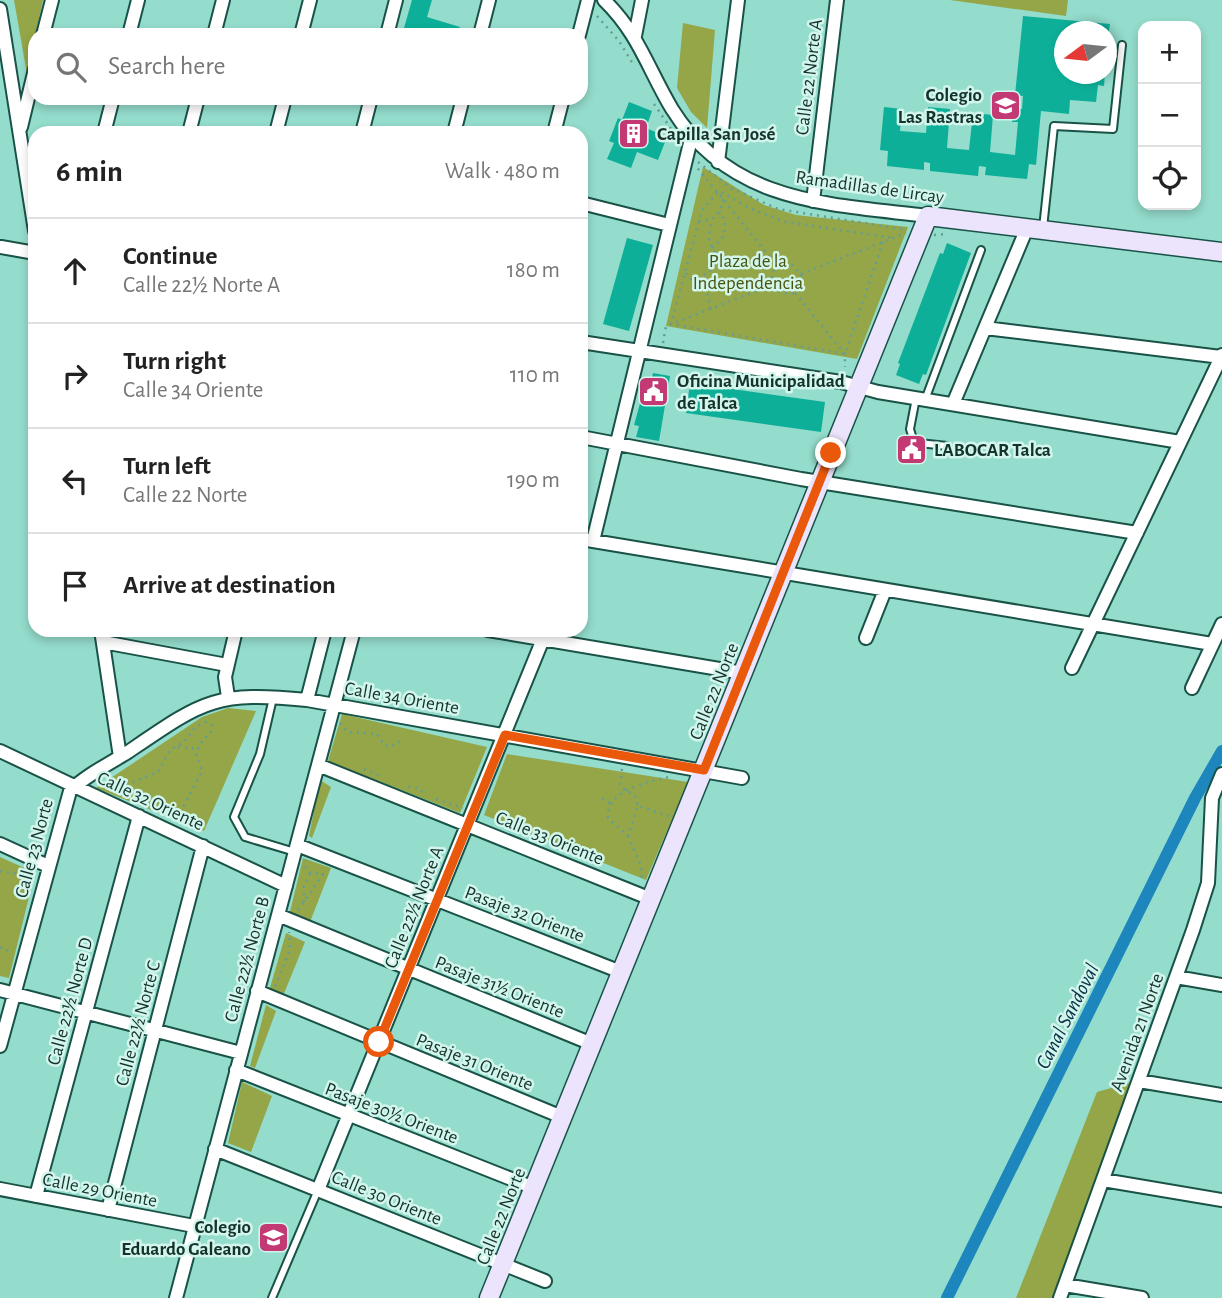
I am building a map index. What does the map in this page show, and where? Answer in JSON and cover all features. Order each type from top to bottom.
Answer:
[{"type":"street","points":[[45,28],[52,0]]},
{"type":"street","points":[[131,28],[138,0]]},
{"type":"street","points":[[216,28],[223,0]]},
{"type":"street","points":[[303,28],[310,0]]},
{"type":"street","points":[[389,28],[396,0]]},
{"type":"street","points":[[482,28],[489,0]]},
{"type":"street","name":"Ramadillas de Lircay","points":[[604,0],[635,36],[666,97],[692,135],[718,162],[767,190],[923,228],[1035,229],[1222,253]]},
{"type":"street","points":[[635,36],[642,0]]},
{"type":"street","points":[[718,162],[738,0]]},
{"type":"street","name":"Calle 22 Norte A","points":[[813,201],[837,0]]},
{"type":"street","points":[[581,28],[587,4]]},
{"type":"street","points":[[0,9],[28,188]]},
{"type":"street","points":[[19,132],[28,97]]},
{"type":"street","points":[[106,126],[111,105]]},
{"type":"street","points":[[191,126],[196,105]]},
{"type":"street","points":[[278,126],[283,105]]},
{"type":"street","points":[[364,126],[369,105]]},
{"type":"street","points":[[456,126],[462,105]]},
{"type":"street","points":[[556,126],[561,105]]},
{"type":"street","points":[[588,537],[615,444],[692,135]]},
{"type":"street","points":[[588,205],[669,225]]},
{"type":"street","name":"Calle 22 Norte","points":[[489,1298],[621,972],[644,897],[682,824],[923,228]]},
{"type":"street","points":[[953,404],[985,328],[1035,229]]},
{"type":"street","points":[[1,247],[28,252]]},
{"type":"street","points":[[985,328],[1222,356],[1072,668]]},
{"type":"street","points":[[588,343],[662,353],[1180,442]]},
{"type":"street","points":[[588,438],[820,482],[1136,533]]},
{"type":"street","points":[[588,540],[1212,644]]},
{"type":"street","points":[[866,638],[885,590]]},
{"type":"street","points":[[1192,688],[1222,624]]},
{"type":"street","points":[[102,637],[120,757]]},
{"type":"street","points":[[106,637],[228,665]]},
{"type":"street","points":[[228,697],[225,682],[234,637]]},
{"type":"street","points":[[307,700],[323,637]]},
{"type":"street","name":"Calle 22½ Norte B","points":[[176,1298],[352,637]]},
{"type":"street","points":[[531,637],[743,673]]},
{"type":"street","name":"Calle 22½ Norte A","points":[[318,1190],[543,639]]},
{"type":"street","name":"Calle 34 Oriente","points":[[76,786],[185,714],[228,697],[307,700],[742,778]]},
{"type":"street","name":"Calle 32 Oriente","points":[[0,751],[286,886]]},
{"type":"street","name":"Calle 33 Oriente","points":[[318,765],[644,897]]},
{"type":"street","name":"Avenida 21 Norte","points":[[1060,1298],[1177,977],[1208,883],[1212,798],[1221,779]]},
{"type":"street","name":"Calle 23 Norte","points":[[0,1046],[65,802],[76,786]]},
{"type":"street","name":"Calle 22½ Norte D","points":[[36,1196],[139,816]]},
{"type":"street","points":[[0,844],[47,871]]},
{"type":"street","name":"Calle 22½ Norte C","points":[[108,1210],[203,846]]},
{"type":"street","name":"Pasaje 32 Oriente","points":[[296,848],[310,850],[621,972]]},
{"type":"street","points":[[1208,883],[1222,885]]},
{"type":"street","name":"Pasaje 31½ Oriente","points":[[278,915],[592,1044]]},
{"type":"street","points":[[1177,977],[1222,985]]},
{"type":"street","points":[[0,990],[241,1053]]},
{"type":"street","name":"Pasaje 31 Oriente","points":[[257,991],[269,999],[562,1117]]},
{"type":"street","name":"Pasaje 30½ Oriente","points":[[236,1070],[534,1188]]},
{"type":"street","points":[[1139,1081],[1222,1095]]},
{"type":"street","name":"Calle 30 Oriente","points":[[215,1149],[545,1281]]},
{"type":"street","points":[[1103,1180],[1222,1200]]},
{"type":"street","name":"Calle 29 Oriente","points":[[0,1189],[194,1226]]},
{"type":"street","points":[[1065,1285],[1142,1298]]},
{"type":"lane","points":[[1035,229],[1054,126],[1113,129],[1122,46]]},
{"type":"lane","points":[[947,446],[919,443],[913,439],[911,429],[920,399],[981,250]]},
{"type":"lane","points":[[273,697],[260,754],[234,817],[245,837],[296,848]]},
{"type":"lane","points":[[271,1298],[318,1190]]},
{"type":"path","points":[[587,4],[619,41],[636,69]]},
{"type":"path","points":[[653,103],[686,157],[698,166],[719,191],[777,266]]},
{"type":"path","points":[[686,157],[731,188],[778,209],[961,235]]},
{"type":"path","points":[[671,324],[702,210],[719,191]]},
{"type":"path","points":[[719,191],[751,209],[786,222],[894,238]]},
{"type":"path","points":[[686,273],[692,280],[713,268],[716,257],[709,241],[711,220],[720,211],[724,198]]},
{"type":"path","points":[[712,247],[724,236],[725,222],[720,211]]},
{"type":"path","points":[[699,220],[711,220]]},
{"type":"path","points":[[801,274],[923,228]]},
{"type":"path","points":[[845,367],[845,354],[883,242]]},
{"type":"path","points":[[777,266],[792,265],[801,274],[801,284],[795,293]]},
{"type":"path","points":[[777,266],[772,274],[772,285],[780,293],[795,293]]},
{"type":"path","points":[[703,276],[711,309]]},
{"type":"path","points":[[662,353],[666,326],[772,285]]},
{"type":"path","points":[[795,293],[845,354]]},
{"type":"path","points":[[671,324],[845,354]]},
{"type":"path","points":[[104,799],[118,786],[158,772],[170,750],[184,741],[195,727],[206,722],[212,725],[211,732],[196,753]]},
{"type":"path","points":[[335,730],[335,722],[341,723],[348,732],[377,734],[385,746],[396,745],[403,738]]},
{"type":"path","points":[[165,828],[179,815],[202,771],[196,753],[185,746],[175,747]]},
{"type":"path","points":[[626,756],[620,775],[627,792],[635,796],[638,806],[628,836]]},
{"type":"path","points":[[644,897],[641,866],[628,836],[608,818],[610,803],[648,782],[670,777],[682,766]]},
{"type":"path","points":[[602,799],[610,803]]},
{"type":"path","points":[[638,806],[660,812],[682,824]]},
{"type":"path","points":[[269,999],[290,950],[287,939],[292,923],[323,874],[310,873],[306,868],[310,850]]},
{"type":"path","points":[[0,871],[47,871]]},
{"type":"path","points":[[304,902],[304,887],[310,873]]},
{"type":"green space","points":[[14,0],[43,0],[37,28],[28,28],[27,74]]},
{"type":"green space","points":[[950,0],[1068,0],[1066,16]]},
{"type":"green space","points":[[683,23],[715,30],[707,128],[691,112],[677,88]]},
{"type":"green space","name":"Plaza de la Independencia","points":[[703,167],[764,205],[796,215],[908,227],[857,359],[666,326]]},
{"type":"green space","points":[[228,708],[256,711],[204,831],[96,788],[202,717]]},
{"type":"green space","points":[[342,714],[487,747],[460,813],[328,761]]},
{"type":"green space","points":[[507,754],[688,782],[646,880],[484,815]]},
{"type":"green space","points":[[320,780],[331,787],[312,838],[309,836]]},
{"type":"green space","points":[[0,857],[29,870],[34,877],[9,978],[0,976]]},
{"type":"green space","points":[[303,858],[331,868],[310,922],[289,916]]},
{"type":"green space","points":[[286,933],[305,942],[283,996],[269,991]]},
{"type":"green space","points":[[266,1005],[276,1011],[255,1068],[250,1066]]},
{"type":"green space","points":[[242,1082],[272,1096],[251,1152],[228,1143]]},
{"type":"green space","points":[[1132,1082],[1054,1298],[1016,1298],[1097,1092]]},
{"type":"building","points":[[412,0],[432,0],[427,17],[460,27],[460,28],[404,28]]},
{"type":"building","points":[[1023,16],[1077,21],[1054,21],[1054,84],[1104,84],[1104,86],[1098,85],[1096,102],[1070,100],[1069,114],[1041,111],[1036,165],[1029,164],[1027,179],[985,175],[986,167],[979,166],[978,176],[930,171],[930,163],[924,162],[924,170],[887,166],[888,151],[880,150],[884,107],[902,109],[900,131],[926,133],[928,107],[950,109],[947,148],[969,150],[973,113],[993,115],[990,152],[1015,155],[1018,122],[1012,122],[1014,108],[1022,109],[1023,96],[1015,95]]},
{"type":"building","name":"Capilla San José","points":[[629,102],[652,111],[646,128],[667,137],[658,160],[637,152],[631,168],[607,159],[614,143],[609,141],[618,118],[622,120]]},
{"type":"building","points":[[627,238],[653,245],[629,331],[603,324]]},
{"type":"building","points":[[947,243],[971,253],[926,375],[923,374],[919,384],[896,375],[900,364],[898,363],[940,253],[943,254]]},
{"type":"building","points":[[653,373],[670,376],[659,441],[636,437],[639,426],[634,425],[646,382],[651,382]]},
{"type":"building","points":[[690,383],[825,402],[821,432],[686,413]]},
{"type":"waterway","name":"Canal Sandoval","points":[[947,1298],[1195,798],[1222,751]]},
{"type":"place","name":"Colegio Las Rastras","points":[[1005,105]]},
{"type":"place","name":"Capilla San José","points":[[634,133]]},
{"type":"place","name":"Oficina Municipalidad de Talca","points":[[654,391]]},
{"type":"place","name":"LABOCAR Talca","points":[[911,449]]},
{"type":"place","name":"Colegio Eduardo Galeano","points":[[274,1237]]},
{"type":"route","points":[[379,1042],[505,735],[704,770],[831,453]]}]
